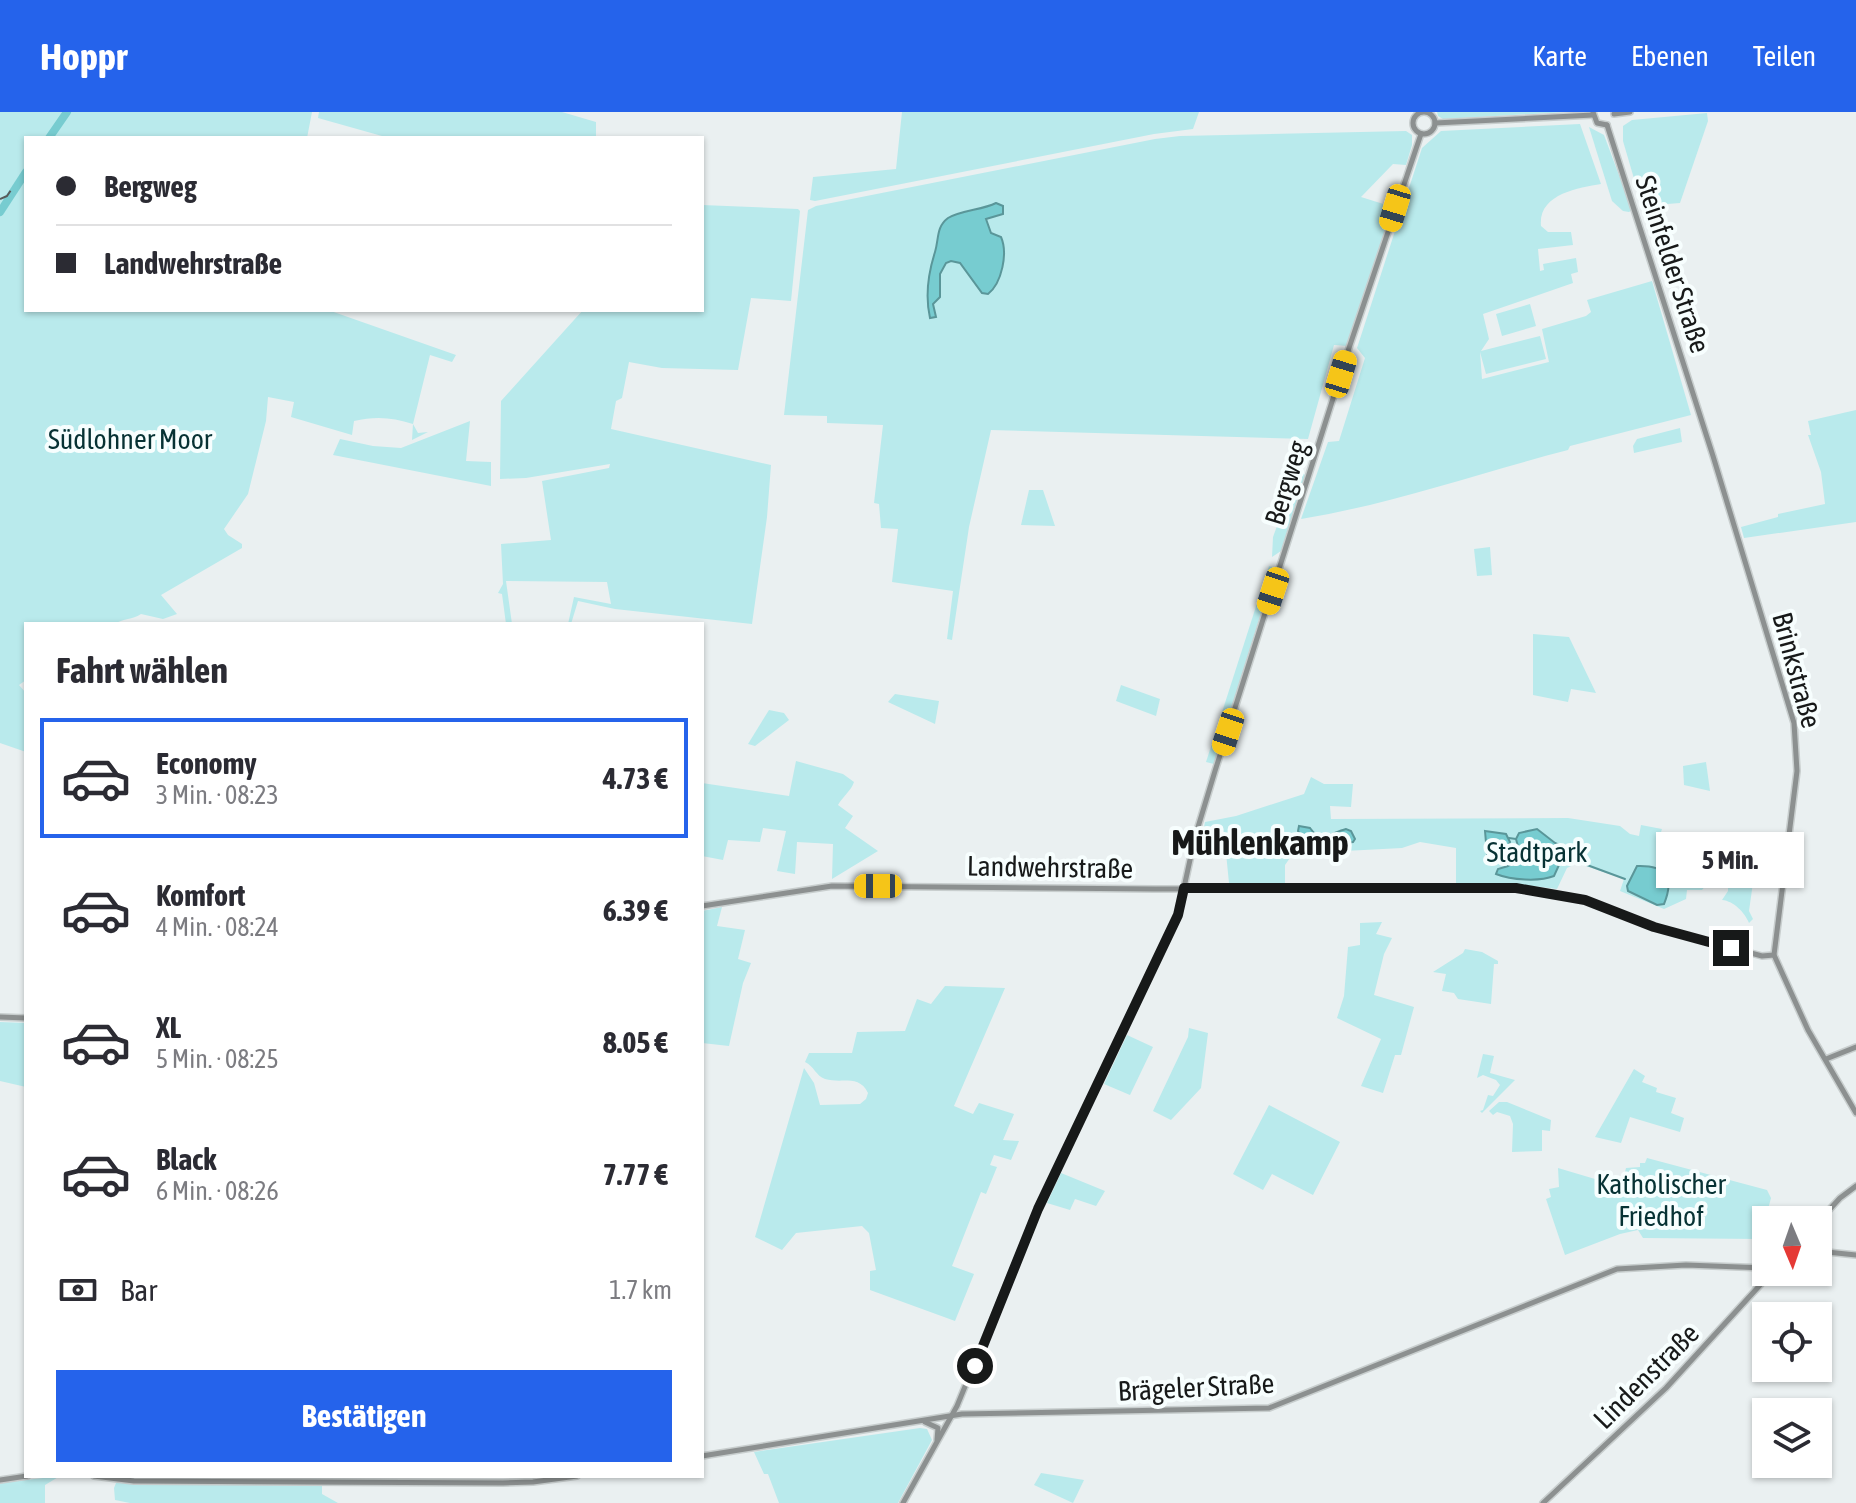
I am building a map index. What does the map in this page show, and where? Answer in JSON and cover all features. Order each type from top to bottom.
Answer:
[{"type":"street","name":"Bergweg","points":[[903,1503],[952,1416],[1000,1307],[1038,1209],[1178,915],[1195,837],[1215,771],[1349,348],[1421,134],[1415,129],[1414,120],[1419,114],[1427,112],[1435,123]]},
{"type":"street","points":[[1421,134],[1431,132],[1435,123],[1593,114],[1597,123],[1607,125],[1613,120],[1614,113],[1630,112]]},
{"type":"street","name":"Steinfelder Straße","points":[[1607,125],[1700,416]]},
{"type":"street","name":"Brinkstraße","points":[[1700,416],[1797,739],[1797,771],[1774,955]]},
{"type":"street","name":"Landwehrstraße","points":[[704,906],[832,886],[1516,888],[1585,900],[1660,929],[1762,956],[1774,955]]},
{"type":"street","points":[[1774,955],[1808,1030],[1856,1113]]},
{"type":"street","points":[[0,1017],[24,1018]]},
{"type":"street","points":[[1826,1059],[1856,1047]]},
{"type":"street","points":[[1832,1207],[1856,1186]]},
{"type":"street","points":[[1832,1253],[1856,1255]]},
{"type":"street","name":"Brägeler Straße","points":[[704,1456],[952,1416],[1269,1408],[1617,1269],[1686,1265],[1752,1267]]},
{"type":"street","name":"Lindenstraße","points":[[1543,1503],[1666,1388],[1759,1286]]},
{"type":"street","points":[[921,1421],[938,1428],[937,1444]]},
{"type":"street","points":[[0,1480],[24,1476]]},
{"type":"street","points":[[110,1478],[134,1481],[503,1483],[562,1478]]},
{"type":"green space","name":"Südlohner Moor","points":[[0,112],[312,112],[307,136],[24,136],[24,312],[334,312],[456,355],[452,362],[430,355],[413,424],[384,418],[362,419],[354,421],[352,435],[291,417],[294,402],[268,397],[266,421],[248,494],[224,529],[242,544],[242,548],[161,595],[177,614],[163,619],[141,614],[120,622],[24,622],[24,681],[19,685],[24,691],[24,751],[0,743]]},
{"type":"green space","points":[[319,112],[562,112],[596,122],[596,136],[382,136],[318,118]]},
{"type":"green space","points":[[902,112],[1199,112],[1193,129],[810,200],[813,177],[896,169]]},
{"type":"green space","points":[[1437,112],[1567,112],[1443,119]]},
{"type":"green space","points":[[1707,113],[1708,121],[1680,203],[1642,206],[1623,141],[1623,126],[1632,120]]},
{"type":"green space","points":[[1580,124],[1601,184],[1561,194],[1546,206],[1541,226],[1548,232],[1571,232],[1573,245],[1538,249],[1540,271],[1544,270],[1543,264],[1576,258],[1578,272],[1571,274],[1573,283],[1483,314],[1489,339],[1481,351],[1540,336],[1546,359],[1486,374],[1480,352],[1482,379],[1549,362],[1542,329],[1586,316],[1591,312],[1587,300],[1652,281],[1691,415],[1570,446],[1568,450],[1402,497],[1301,519],[1328,442],[1339,441],[1365,358],[1357,348],[1422,148],[1441,131]]},
{"type":"green space","points":[[1589,127],[1604,135],[1632,210],[1629,212],[1623,211],[1612,201]]},
{"type":"green space","points":[[1406,131],[1412,135],[1406,165],[1393,164],[1361,197],[1393,207],[1348,346],[1334,345],[1308,439],[991,430],[969,527],[952,640],[947,639],[953,591],[892,582],[898,529],[881,528],[879,504],[874,503],[883,425],[827,423],[827,416],[784,415],[808,210],[1180,136]],"holes":[[[996,203],[999,216],[986,218],[988,229],[1004,248],[1001,272],[994,289],[982,293],[960,263],[945,263],[940,274],[938,300],[933,304],[936,317],[930,318],[929,277],[941,225],[953,215]]]},
{"type":"green space","points":[[704,205],[800,211],[791,301],[751,298],[738,370],[662,368],[629,362],[622,398],[616,401],[611,429],[771,465],[752,624],[615,609],[578,601],[572,622],[568,622],[574,597],[611,604],[607,582],[506,581],[512,622],[506,622],[502,594],[498,593],[503,584],[501,544],[551,540],[542,481],[609,468],[610,464],[526,478],[500,479],[501,401],[581,312],[704,312]]},
{"type":"green space","points":[[1530,304],[1536,326],[1502,336],[1496,314]]},
{"type":"green space","points":[[1856,410],[1856,522],[1744,538],[1741,527],[1778,517],[1778,514],[1825,504],[1821,472],[1808,435],[1811,435],[1808,421]]},
{"type":"green space","points":[[470,421],[466,461],[491,462],[491,486],[333,455],[340,439],[401,448]]},
{"type":"green space","points":[[413,424],[418,433],[428,432],[412,440]]},
{"type":"green space","points":[[1680,428],[1682,442],[1634,453],[1633,446],[1637,439]]},
{"type":"green space","points":[[1298,469],[1305,475],[1281,551],[1272,557],[1273,537]]},
{"type":"green space","points":[[1029,490],[1043,490],[1055,526],[1021,525]]},
{"type":"green space","points":[[1490,547],[1492,575],[1477,576],[1474,549]]},
{"type":"green space","points":[[1269,566],[1275,568],[1214,764],[1206,762]]},
{"type":"green space","points":[[1533,634],[1569,637],[1596,693],[1571,689],[1568,702],[1533,695]]},
{"type":"green space","points":[[1121,685],[1160,699],[1156,716],[1116,701]]},
{"type":"green space","points":[[895,694],[939,701],[935,724],[888,702]]},
{"type":"green space","points":[[769,710],[784,713],[789,720],[755,746],[748,744]]},
{"type":"green space","points":[[796,761],[843,774],[854,782],[838,805],[853,816],[845,828],[878,851],[832,879],[833,844],[797,842],[795,874],[777,871],[786,831],[763,828],[760,842],[728,840],[723,860],[704,856],[704,783],[789,796]]},
{"type":"green space","points":[[1706,762],[1710,791],[1684,785],[1683,766]]},
{"type":"green space","name":"Stadtpark","points":[[1311,777],[1324,784],[1353,784],[1351,807],[1330,806],[1331,819],[1568,818],[1620,826],[1630,834],[1639,836],[1641,825],[1662,829],[1659,851],[1672,884],[1696,877],[1690,859],[1702,853],[1713,853],[1714,847],[1758,847],[1749,911],[1753,919],[1749,923],[1738,908],[1722,900],[1728,891],[1728,884],[1707,884],[1702,890],[1687,890],[1686,899],[1664,909],[1620,891],[1624,879],[1577,863],[1567,868],[1557,889],[1515,884],[1456,883],[1456,848],[1420,842],[1402,848],[1310,853],[1297,848],[1285,865],[1285,883],[1229,883],[1226,853],[1199,852],[1205,822],[1236,816],[1304,794]]},
{"type":"green space","points":[[722,907],[717,926],[745,930],[738,959],[751,963],[743,983],[729,1046],[704,1043],[704,911]]},
{"type":"green space","points":[[1382,922],[1376,934],[1392,938],[1384,954],[1374,995],[1414,1007],[1401,1055],[1395,1055],[1383,1093],[1361,1086],[1381,1039],[1337,1018],[1344,996],[1348,947],[1360,945],[1360,923]]},
{"type":"green space","points":[[1465,949],[1482,952],[1498,961],[1494,964],[1491,1004],[1458,999],[1454,993],[1442,991],[1446,974],[1433,972]]},
{"type":"green space","points":[[945,986],[1005,988],[954,1106],[973,1114],[979,1103],[1014,1114],[1003,1140],[1019,1141],[1011,1160],[994,1155],[990,1165],[997,1167],[986,1194],[981,1192],[952,1266],[974,1274],[955,1321],[870,1290],[870,1271],[876,1270],[869,1233],[862,1226],[796,1233],[782,1250],[755,1237],[804,1068],[814,1083],[820,1105],[860,1104],[868,1093],[855,1082],[822,1078],[805,1062],[809,1053],[852,1053],[857,1032],[905,1031],[917,999],[931,1004]]},
{"type":"green space","points":[[0,1022],[24,1023],[24,1087],[0,1081]]},
{"type":"green space","points":[[1189,1028],[1208,1033],[1201,1088],[1171,1120],[1153,1111],[1188,1037]]},
{"type":"green space","points":[[1127,1035],[1153,1047],[1130,1095],[1104,1084]]},
{"type":"green space","points":[[1483,1054],[1494,1056],[1490,1073],[1515,1080],[1482,1113],[1480,1111],[1488,1095],[1493,1096],[1500,1085],[1483,1075],[1477,1078]]},
{"type":"green space","points":[[1634,1069],[1645,1076],[1642,1082],[1657,1088],[1656,1092],[1676,1098],[1671,1113],[1684,1118],[1680,1132],[1630,1117],[1621,1143],[1595,1137]]},
{"type":"green space","points":[[1499,1102],[1507,1102],[1551,1120],[1550,1131],[1542,1130],[1542,1151],[1512,1152],[1513,1124],[1510,1116],[1497,1112],[1493,1115],[1489,1111]]},
{"type":"green space","points":[[1269,1105],[1340,1142],[1313,1195],[1272,1174],[1263,1190],[1233,1174]]},
{"type":"green space","name":"Katholischer Friedhof","points":[[1647,1158],[1767,1190],[1771,1198],[1769,1206],[1752,1206],[1752,1239],[1643,1238],[1638,1230],[1565,1255],[1546,1199],[1551,1197],[1549,1189],[1559,1187],[1558,1168],[1604,1179],[1604,1182],[1623,1180],[1626,1168],[1640,1167],[1640,1163],[1645,1163]]},
{"type":"green space","points":[[1061,1173],[1105,1191],[1096,1206],[1075,1199],[1070,1210],[1047,1203]]},
{"type":"green space","points":[[927,1429],[932,1440],[898,1503],[779,1503],[768,1474],[764,1474],[754,1452]]},
{"type":"green space","points":[[1041,1473],[1084,1480],[1073,1503],[1034,1485]]},
{"type":"green space","points":[[57,1478],[45,1485],[45,1503],[0,1503],[0,1483]]},
{"type":"green space","points":[[116,1483],[322,1486],[322,1494],[338,1503],[130,1503],[115,1500]]},
{"type":"shaded area","points":[[996,203],[1003,206],[1003,214],[986,219],[991,233],[1001,237],[1003,244],[1002,267],[997,283],[988,294],[982,293],[960,263],[946,263],[940,274],[940,297],[933,304],[936,317],[930,318],[928,285],[941,225],[954,215]]},
{"type":"shaded area","points":[[1299,826],[1310,828],[1322,836],[1346,829],[1355,839],[1353,842],[1310,847],[1298,831]]},
{"type":"shaded area","points":[[1537,829],[1568,849],[1559,853],[1559,865],[1554,876],[1525,880],[1496,874],[1498,869],[1521,857],[1516,839],[1519,833]]},
{"type":"shaded area","points":[[1485,831],[1506,834],[1510,842],[1503,856],[1487,854]]},
{"type":"shaded area","points":[[1637,866],[1655,868],[1666,874],[1668,887],[1664,904],[1657,905],[1628,891],[1627,886]]},
{"type":"waterway","points":[[50,136],[67,112]]},
{"type":"waterway","points":[[0,212],[24,175]]},
{"type":"waterway","points":[[1509,838],[1516,839]]},
{"type":"waterway","points":[[1568,850],[1579,862],[1625,879]]},
{"type":"railway","points":[[0,199],[7,196],[17,181]]},
{"type":"district","name":"Mühlenkamp","points":[[1260,842]]},
{"type":"route","points":[[975,1366],[1038,1209],[1178,915],[1184,888],[1516,888],[1585,900],[1654,927],[1731,948]]}]
